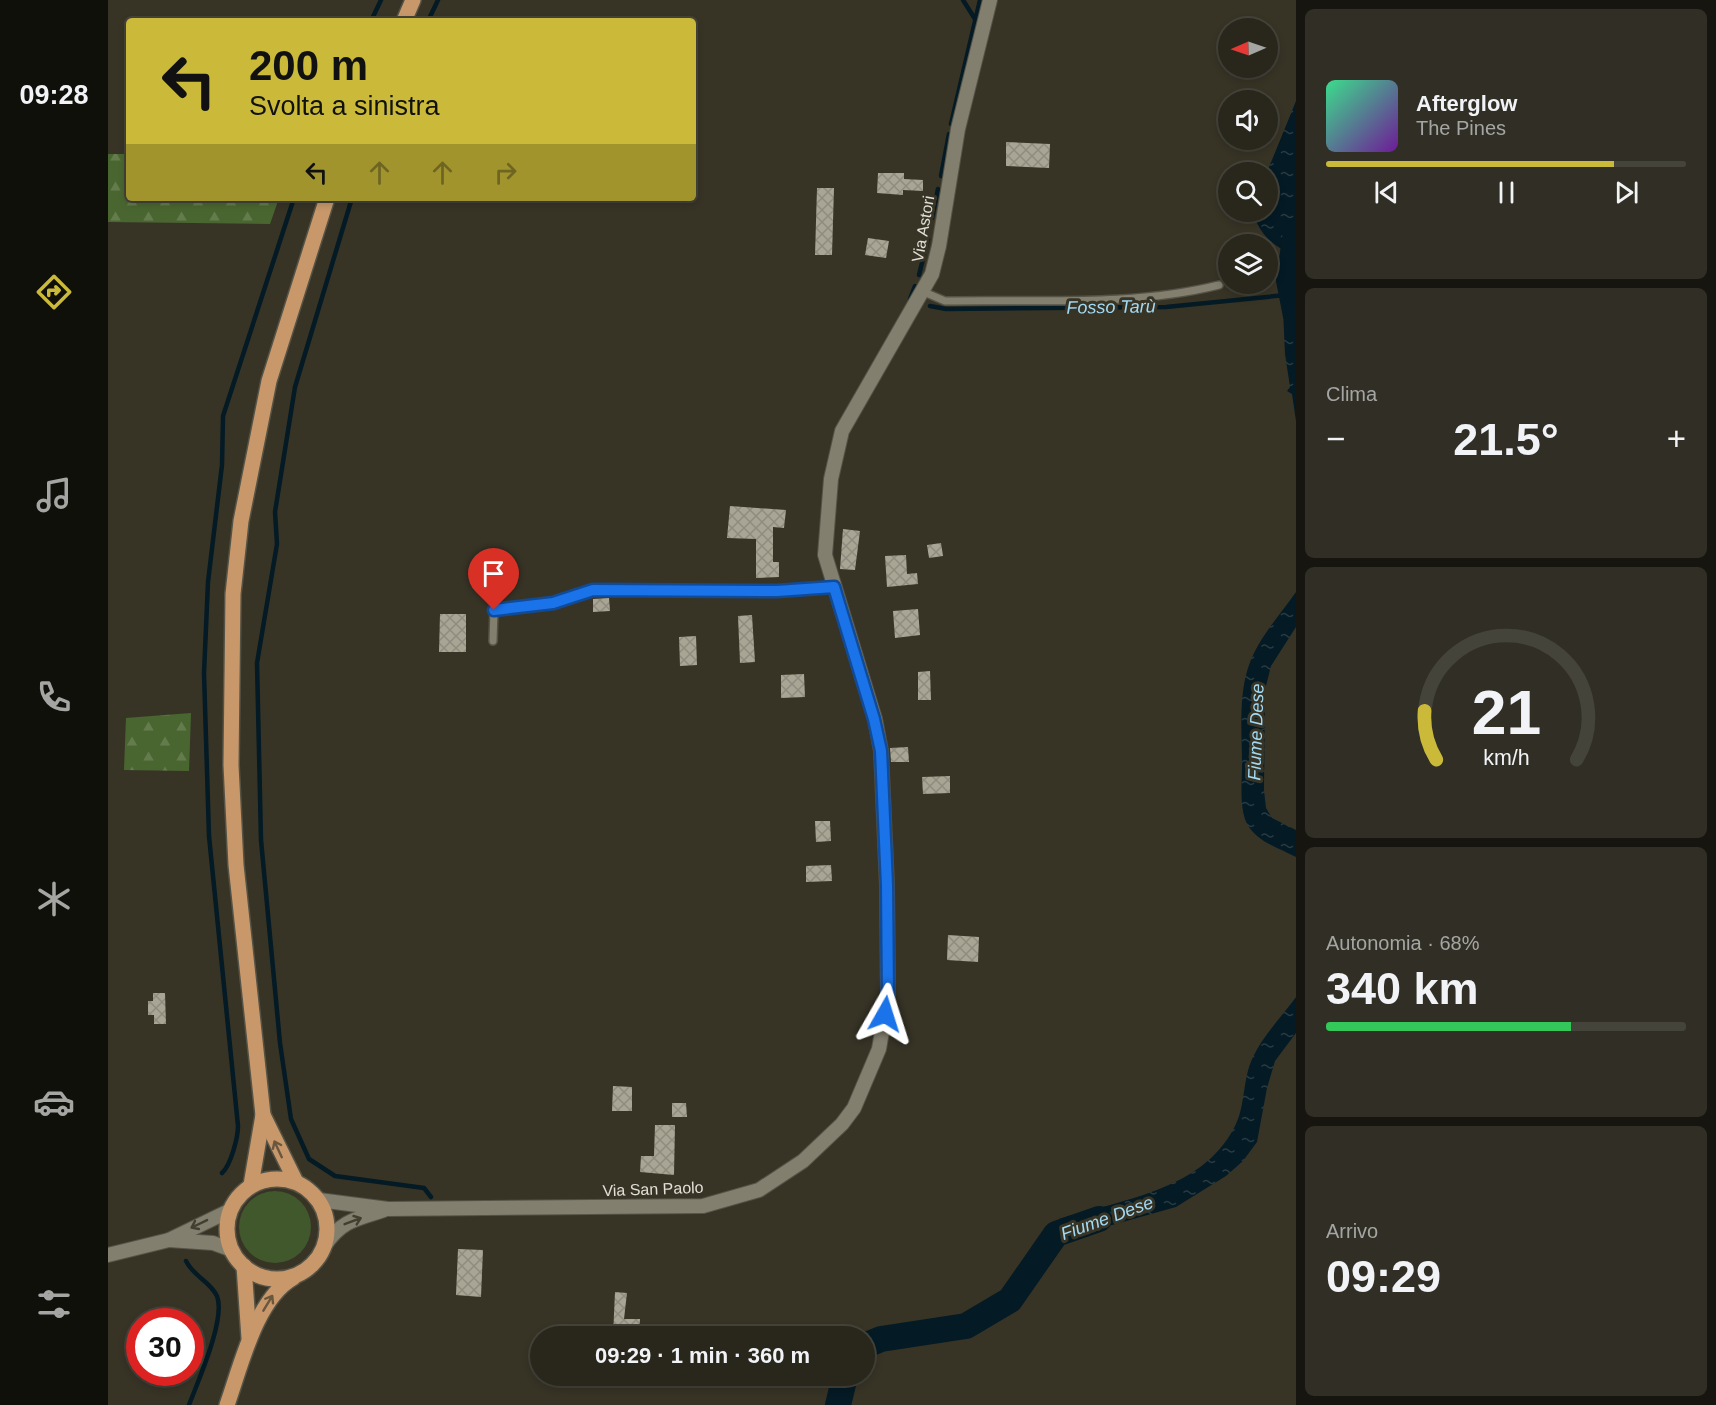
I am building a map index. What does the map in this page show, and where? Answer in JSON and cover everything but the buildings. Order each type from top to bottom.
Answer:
[{"type":"main road","points":[[405,18],[413,0]]},
{"type":"main road","points":[[251,1185],[263,1115],[236,865],[231,754],[233,594],[241,520],[269,381],[326,201]]},
{"type":"main road","points":[[263,1115],[296,1182]]},
{"type":"main road","points":[[227,1405],[264,1308],[278,1286],[300,1274],[315,1261],[325,1245],[328,1229],[319,1200],[296,1182],[281,1178],[251,1185],[239,1196],[231,1210],[227,1230],[232,1250],[244,1266],[256,1274],[271,1279],[300,1274]]},
{"type":"main road","points":[[244,1266],[248,1298],[249,1344]]},
{"type":"street","name":"Via Astori","points":[[831,478],[842,431],[924,292],[939,246],[958,129],[990,0]]},
{"type":"street","name":"Via San Paolo","points":[[319,1200],[388,1209],[703,1206],[759,1191],[803,1161],[848,1116],[879,1049],[888,997],[887,885],[881,751],[874,719],[825,555],[831,478]]},
{"type":"street","name":"Via San Paolo","points":[[325,1245],[336,1229],[349,1221],[388,1209]]},
{"type":"street","points":[[108,1256],[169,1240],[231,1210]]},
{"type":"street","points":[[169,1240],[213,1243],[232,1250]]},
{"type":"lane","points":[[924,292],[945,301],[1099,299],[1170,295],[1218,285]]},
{"type":"lane","points":[[493,641],[494,610],[553,603],[593,590],[777,591],[834,587]]},
{"type":"green space","points":[[108,154],[126,154],[126,201],[278,201],[270,224],[108,222]]},
{"type":"green space","points":[[191,713],[189,771],[124,770],[126,718]]},
{"type":"green space","points":[[282,1191],[301,1201],[309,1213],[311,1227],[309,1241],[301,1253],[289,1261],[268,1263],[249,1253],[241,1241],[239,1220],[249,1201],[261,1193]]},
{"type":"water","points":[[1296,101],[1296,255],[1278,247],[1278,234],[1264,234],[1256,222],[1278,222],[1278,162],[1271,162],[1278,150]]},
{"type":"water","points":[[1282,290],[1296,292],[1296,421],[1292,394],[1287,391],[1290,387],[1285,354]]},
{"type":"water","points":[[1296,592],[1296,627],[1271,666],[1265,690],[1264,790],[1266,808],[1272,818],[1296,830],[1296,857],[1262,840],[1251,830],[1244,817],[1241,722],[1245,680],[1254,653],[1268,629]]},
{"type":"water","points":[[1296,997],[1296,1033],[1275,1061],[1267,1088],[1257,1142],[1243,1161],[1226,1176],[1176,1207],[1073,1236],[1059,1219],[1157,1190],[1201,1166],[1220,1149],[1238,1120],[1247,1074],[1257,1049]]},
{"type":"waterway","points":[[372,18],[381,0]]},
{"type":"waterway","points":[[429,18],[438,0]]},
{"type":"waterway","points":[[963,0],[975,19]]},
{"type":"waterway","name":"Fosso Tarù","points":[[951,124],[980,0]]},
{"type":"waterway","name":"Fosso Tarù","points":[[941,176],[949,134]]},
{"type":"waterway","name":"Fosso Tarù","points":[[932,218],[938,189]]},
{"type":"waterway","points":[[222,1173],[233,1151],[238,1126],[209,836],[204,673],[208,582],[222,465],[223,416],[293,201]]},
{"type":"waterway","points":[[351,201],[295,387],[275,512],[277,544],[257,663],[261,840],[280,1043],[291,1119],[309,1159],[335,1176],[424,1188],[431,1197]]},
{"type":"waterway","name":"Fiume Dese","points":[[1296,233],[1289,280],[1296,316]]},
{"type":"waterway","name":"Fosso Tarù","points":[[919,275],[928,239]]},
{"type":"waterway","name":"Fosso Tarù","points":[[913,300],[910,299],[915,286]]},
{"type":"waterway","name":"Fosso Tarù","points":[[930,306],[946,309],[1166,307],[1286,295]]},
{"type":"waterway","name":"Fiume Dese","points":[[875,1341],[966,1326],[1010,1300],[1056,1234],[1099,1219]]},
{"type":"waterway","points":[[186,1261],[214,1291],[219,1306],[210,1350],[189,1405]]},
{"type":"waterway","name":"Fiume Dese","points":[[838,1405],[843,1386]]},
{"type":"route","points":[[494,610],[553,603],[593,590],[777,591],[834,587],[874,719],[881,751],[887,885],[888,997],[885,1014]]}]
